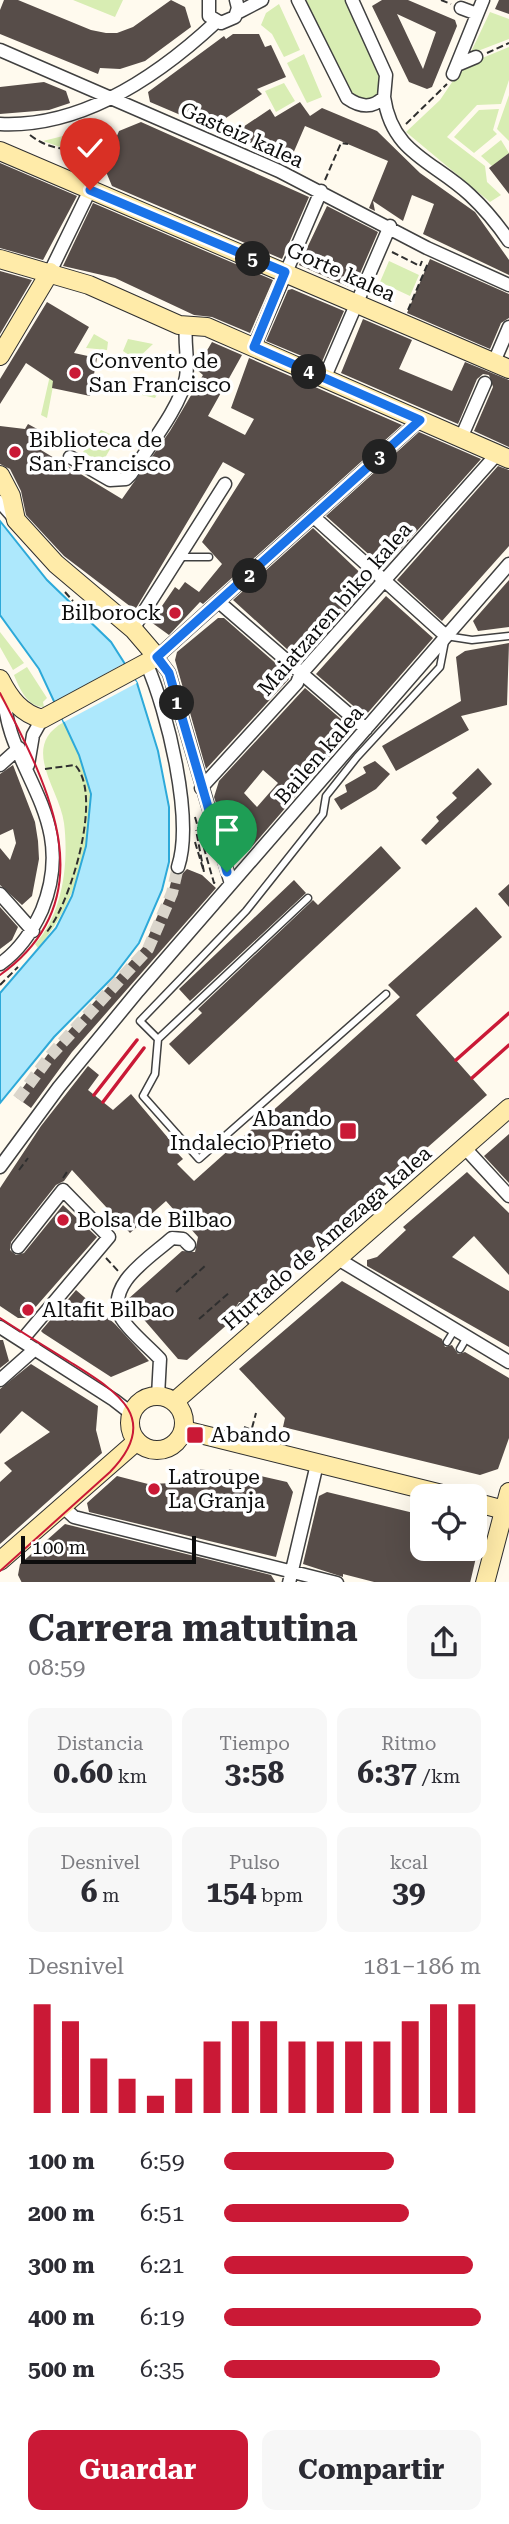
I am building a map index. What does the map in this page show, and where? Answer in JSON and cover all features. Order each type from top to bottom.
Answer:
[{"type":"street","points":[[209,0],[208,12],[216,22]]},
{"type":"street","points":[[0,124],[50,121],[84,114],[113,99],[216,22],[226,23],[237,6],[262,0]]},
{"type":"street","points":[[298,0],[347,98],[356,105],[370,106],[384,97]]},
{"type":"street","points":[[352,0],[386,75],[384,97],[389,121],[400,130],[425,163],[470,194],[509,240]]},
{"type":"street","points":[[455,70],[483,0]]},
{"type":"street","points":[[461,8],[477,14]]},
{"type":"street","name":"Gasteiz kalea","points":[[0,50],[321,191],[434,251],[509,285]]},
{"type":"street","points":[[455,70],[476,57]]},
{"type":"street","points":[[77,83],[84,114]]},
{"type":"street","name":"Gorte kalea","points":[[0,151],[91,185],[358,305],[502,365]]},
{"type":"street","points":[[0,158],[15,164]]},
{"type":"street","points":[[0,356],[50,272],[91,185]]},
{"type":"street","points":[[254,347],[321,191]]},
{"type":"street","points":[[324,379],[390,226]]},
{"type":"street","points":[[0,259],[89,285],[186,327],[207,327],[503,457]]},
{"type":"street","points":[[70,457],[110,480],[127,480],[180,396],[187,376],[184,346],[186,327]]},
{"type":"street","points":[[502,365],[509,327]]},
{"type":"street","points":[[461,438],[485,383]]},
{"type":"street","points":[[28,768],[33,735],[42,719],[147,664],[220,603],[420,420]]},
{"type":"street","name":"Maiatzaren biko kalea","points":[[201,788],[297,683],[300,675],[385,580],[503,457]]},
{"type":"street","points":[[0,475],[12,496],[16,520]]},
{"type":"street","points":[[134,629],[182,557],[225,484]]},
{"type":"street","points":[[0,502],[56,564],[134,629],[169,733],[177,776],[182,813],[178,867]]},
{"type":"street","points":[[315,518],[446,636]]},
{"type":"street","name":"Bailen kalea","points":[[0,1167],[59,1087],[225,881],[366,729],[509,564]]},
{"type":"street","points":[[220,603],[300,675],[366,729]]},
{"type":"street","points":[[147,664],[169,673],[225,881]]},
{"type":"street","points":[[2,683],[27,715],[42,719]]},
{"type":"street","points":[[0,964],[12,956],[33,931],[47,896],[52,853],[46,813],[4,704],[2,683]]},
{"type":"street","points":[[0,765],[19,748]]},
{"type":"street","points":[[0,894],[33,931]]},
{"type":"street","name":"Hurtado de Amezaga kalea","points":[[166,1399],[261,1327],[509,1108]]},
{"type":"street","points":[[465,1148],[509,1196]]},
{"type":"street","points":[[18,1247],[63,1190],[109,1237],[22,1340]]},
{"type":"street","points":[[166,1399],[142,1401],[132,1415],[131,1430],[143,1446],[160,1450],[175,1444],[184,1430],[183,1415],[166,1399],[160,1359],[123,1321],[118,1309],[120,1288],[125,1279],[172,1238],[183,1239],[189,1245]]},
{"type":"street","points":[[338,1259],[509,1362]]},
{"type":"street","points":[[244,1309],[261,1327]]},
{"type":"street","points":[[0,1327],[132,1415]]},
{"type":"street","points":[[0,1380],[35,1349]]},
{"type":"street","points":[[184,1430],[410,1486]]},
{"type":"street","points":[[0,1561],[137,1441]]},
{"type":"street","points":[[291,1577],[317,1464]]},
{"type":"street","points":[[485,1582],[507,1504],[487,1503]]},
{"type":"street","points":[[61,1505],[74,1517],[291,1577],[329,1582]]},
{"type":"lane","points":[[182,557],[209,557]]},
{"type":"lane","points":[[158,1040],[140,1021],[246,911],[323,814],[326,796],[357,757],[440,667],[446,636],[472,640],[509,636]]},
{"type":"lane","points":[[308,898],[158,1040],[155,1074],[143,1096],[199,1159],[386,994]]},
{"type":"lane","points":[[447,1342],[455,1329]]},
{"type":"lane","points":[[460,1349],[467,1337]]},
{"type":"path","points":[[476,57],[509,43]]},
{"type":"path","points":[[400,130],[442,90],[455,70]]},
{"type":"path","points":[[84,114],[92,150],[91,185]]},
{"type":"path","points":[[29,134],[52,147],[92,150]]},
{"type":"path","points":[[321,191],[341,144],[348,144]]},
{"type":"path","points":[[49,154],[52,147]]},
{"type":"path","points":[[382,247],[420,266],[422,260]]},
{"type":"path","points":[[403,324],[434,251]]},
{"type":"path","points":[[191,828],[204,872],[193,811],[214,883],[225,881]]},
{"type":"path","points":[[19,1170],[28,1158]]},
{"type":"path","points":[[60,1182],[67,1172]]},
{"type":"path","points":[[98,1250],[125,1279]]},
{"type":"path","points":[[176,1292],[206,1265]]},
{"type":"path","points":[[199,1319],[230,1292]]},
{"type":"path","points":[[252,1429],[256,1413]]},
{"type":"green space","points":[[73,0],[123,0],[115,17]]},
{"type":"green space","points":[[306,0],[347,0],[385,81],[375,99],[366,101],[352,97]]},
{"type":"green space","points":[[279,4],[300,50],[284,57],[272,34],[261,25],[266,13]]},
{"type":"green space","points":[[490,12],[509,19],[509,39],[470,54]]},
{"type":"green space","points":[[509,47],[509,80],[501,104],[477,105],[447,137],[485,166],[487,182],[501,195],[490,202],[406,132],[440,100],[463,66]]},
{"type":"green space","points":[[304,54],[322,97],[307,103],[287,63]]},
{"type":"green space","points":[[284,83],[295,101],[276,112],[265,91]]},
{"type":"green space","points":[[509,95],[509,141],[497,129]]},
{"type":"green space","points":[[499,109],[493,130],[497,134],[474,153],[454,137],[479,110]]},
{"type":"green space","points":[[87,124],[87,148],[60,147],[43,141],[63,136]]},
{"type":"green space","points":[[501,140],[509,153],[492,166],[481,156]]},
{"type":"green space","points":[[389,261],[419,275],[410,296],[380,282]]},
{"type":"green space","points":[[94,334],[108,342],[107,350],[86,348]]},
{"type":"green space","points":[[128,339],[153,344],[136,360],[123,351]]},
{"type":"green space","points":[[56,349],[60,349],[47,418],[41,415]]},
{"type":"green space","points":[[144,382],[162,386],[155,398],[142,395]]},
{"type":"green space","points":[[101,430],[117,437],[102,463],[83,452]]},
{"type":"green space","points":[[0,632],[24,663],[13,670],[0,647]]},
{"type":"green space","points":[[27,667],[47,698],[43,702],[44,707],[29,701],[14,675]]},
{"type":"green space","points":[[64,722],[86,774],[91,806],[87,838],[74,888],[59,919],[38,948],[35,944],[52,918],[58,903],[66,854],[64,823],[46,769],[44,744],[51,732]]},
{"type":"water","points":[[0,521],[47,580],[111,642],[137,683],[158,751],[169,807],[169,862],[162,890],[139,943],[113,977],[54,1037],[0,1103],[0,993],[56,928],[72,896],[86,846],[91,794],[79,755],[39,669],[0,615]]},
{"type":"pier","points":[[123,664],[137,683],[64,722],[55,702]]},
{"type":"building","points":[[4,0],[18,0],[91,30],[117,33],[133,27],[171,0],[185,7],[191,27],[145,61],[120,69],[100,68],[98,74],[0,34],[0,10]]},
{"type":"building","points":[[382,0],[408,0],[455,20],[457,26],[432,87],[427,89],[409,82],[372,6]],"holes":[[[397,14],[436,32],[423,69]]]},
{"type":"building","points":[[499,0],[509,0],[509,14],[495,9]]},
{"type":"building","points":[[233,34],[259,34],[265,47],[271,45],[286,77],[257,89],[262,94],[211,128],[150,102],[148,92],[224,36],[226,39]]},
{"type":"building","points":[[44,82],[66,91],[70,103],[49,110],[0,114],[0,87]]},
{"type":"building","points":[[300,102],[310,116],[322,108],[377,131],[420,173],[475,212],[509,260],[509,275],[423,234],[434,204],[412,195],[403,221],[373,201],[375,211],[369,208],[388,161],[305,126],[289,163],[253,148],[240,129],[270,109],[275,117]]},
{"type":"building","points":[[141,122],[309,197],[282,259],[112,186],[104,167],[119,131]]},
{"type":"building","points":[[509,153],[509,194],[489,168]]},
{"type":"building","points":[[0,163],[77,196],[43,260],[0,248]]},
{"type":"building","points":[[93,203],[273,280],[250,333],[212,317],[194,315],[115,278],[63,266]]},
{"type":"building","points":[[327,206],[378,232],[355,285],[349,287],[299,265]]},
{"type":"building","points":[[430,259],[509,294],[509,318],[501,323],[490,349],[407,313]]},
{"type":"building","points":[[0,271],[32,280],[0,334]]},
{"type":"building","points":[[292,289],[344,311],[321,364],[266,341],[288,290]]},
{"type":"building","points":[[47,302],[89,327],[74,353],[97,358],[90,396],[52,388],[53,381],[26,363],[0,404],[0,379]]},
{"type":"building","points":[[363,319],[412,340],[399,369],[452,391],[465,362],[509,380],[509,447],[474,431],[493,387],[489,375],[483,374],[477,379],[458,424],[341,373]]},
{"type":"building","points":[[212,342],[242,355],[208,416],[245,435],[254,419],[231,408],[249,358],[402,425],[203,604],[200,602],[169,635],[151,622],[175,587],[179,590],[185,582],[199,592],[222,564],[202,542],[245,474],[223,462],[135,610],[64,556],[26,515],[21,491],[10,469],[0,464],[0,426],[25,429],[28,424],[50,436],[41,450],[122,499],[170,431],[203,375],[196,369]]},
{"type":"building","points":[[419,432],[481,459],[384,568],[326,516]]},
{"type":"building","points":[[498,466],[509,470],[509,546],[442,621],[397,580]]},
{"type":"building","points":[[313,528],[371,583],[300,661],[233,600]]},
{"type":"building","points":[[509,580],[509,627],[478,631],[473,621]]},
{"type":"building","points":[[386,596],[433,638],[365,716],[316,674]]},
{"type":"building","points":[[218,618],[224,618],[288,674],[289,679],[206,769],[175,660],[177,652]]},
{"type":"building","points":[[509,643],[507,705],[461,716],[469,730],[396,771],[382,746],[461,701],[456,657],[465,651]]},
{"type":"building","points":[[305,688],[349,726],[350,733],[249,850],[234,858],[214,797],[219,781]],"holes":[[[263,770],[278,783],[257,807],[244,793]]]},
{"type":"building","points":[[375,761],[390,774],[376,789],[341,810],[334,799],[347,792],[345,785],[366,773],[363,767]]},
{"type":"building","points":[[13,765],[35,822],[38,841],[39,859],[32,896],[22,905],[0,885],[0,848],[10,860],[16,843],[13,829],[0,835],[0,774]]},
{"type":"building","points":[[478,768],[492,784],[426,845],[421,840],[439,821],[436,817],[457,798],[452,793]]},
{"type":"building","points":[[381,846],[401,868],[189,1065],[169,1044],[202,1013],[198,1009],[313,900],[318,905]]},
{"type":"building","points":[[187,869],[202,875],[216,888],[72,1052],[31,1108],[16,1097],[48,1054],[144,946],[169,890],[173,874],[181,875]]},
{"type":"building","points":[[294,880],[306,893],[190,1001],[179,989]]},
{"type":"building","points":[[509,884],[509,907],[498,894]]},
{"type":"building","points":[[0,907],[18,927],[12,940],[0,949]]},
{"type":"building","points":[[476,907],[502,937],[416,1015],[487,1095],[251,1303],[239,1302],[236,1307],[238,1315],[187,1360],[178,1359],[127,1300],[182,1251],[195,1252],[198,1237],[166,1201],[130,1233],[72,1170],[64,1181],[56,1185],[11,1242],[10,1250],[16,1255],[24,1253],[63,1205],[97,1237],[26,1318],[18,1318],[0,1306],[0,1188],[41,1126],[88,1066],[99,1075],[88,1090],[113,1110],[131,1094],[174,1145],[172,1147],[183,1159],[177,1164],[194,1181],[400,997],[388,985]]},
{"type":"building","points":[[509,1134],[509,1183],[484,1156]]},
{"type":"building","points":[[467,1172],[509,1213],[509,1275],[474,1236],[452,1257],[509,1291],[509,1347],[367,1266],[367,1260],[377,1257],[406,1230],[403,1227]]},
{"type":"building","points":[[342,1281],[442,1339],[445,1347],[452,1345],[458,1354],[465,1352],[509,1378],[509,1438],[498,1469],[480,1475],[283,1427],[285,1418],[239,1369]]},
{"type":"building","points":[[76,1290],[115,1324],[149,1361],[111,1377],[43,1333],[41,1331]]},
{"type":"building","points":[[0,1340],[3,1340],[9,1361],[0,1368]]},
{"type":"building","points":[[31,1364],[98,1406],[96,1430],[102,1453],[0,1544],[0,1482],[12,1471],[4,1463],[50,1432],[22,1411],[0,1434],[0,1389]]},
{"type":"building","points":[[200,1469],[228,1474],[229,1469],[287,1482],[293,1492],[276,1557],[89,1512],[87,1503],[117,1476],[148,1484],[174,1483]]},
{"type":"building","points":[[327,1492],[410,1512],[410,1561],[475,1561],[470,1582],[374,1582],[343,1574],[343,1577],[303,1564],[319,1496]]},
{"type":"building","points":[[65,1524],[271,1575],[275,1582],[22,1582],[18,1575],[20,1564]]},
{"type":"tunnel","points":[[18,1099],[50,1056],[148,949],[172,893],[178,867]]},
{"type":"tram line","points":[[0,693],[50,802],[58,840],[60,876],[52,911],[33,945],[0,975]]},
{"type":"tram line","points":[[0,1318],[103,1384],[117,1395],[133,1421],[133,1436],[125,1453],[110,1472],[0,1571]]},
{"type":"railway","points":[[456,1060],[509,1013]]},
{"type":"railway","points":[[94,1095],[137,1040]]},
{"type":"railway","points":[[472,1078],[509,1045]]},
{"type":"railway","points":[[103,1102],[144,1048]]},
{"type":"place","name":"Convento de San Francisco","points":[[75,373]]},
{"type":"place","name":"Biblioteca de San Francisco","points":[[15,452]]},
{"type":"place","name":"Bilborock","points":[[175,613]]},
{"type":"place","name":"Abando Indalecio Prieto","points":[[348,1131]]},
{"type":"place","name":"Bolsa de Bilbao","points":[[63,1220]]},
{"type":"place","name":"Altafit Bilbao","points":[[28,1310]]},
{"type":"place","name":"Abando","points":[[195,1435]]},
{"type":"place","name":"Latroupe La Granja","points":[[154,1489]]},
{"type":"route","points":[[90,190],[285,272],[254,347],[420,420],[320,513],[157,657],[169,673],[227,872]]}]
